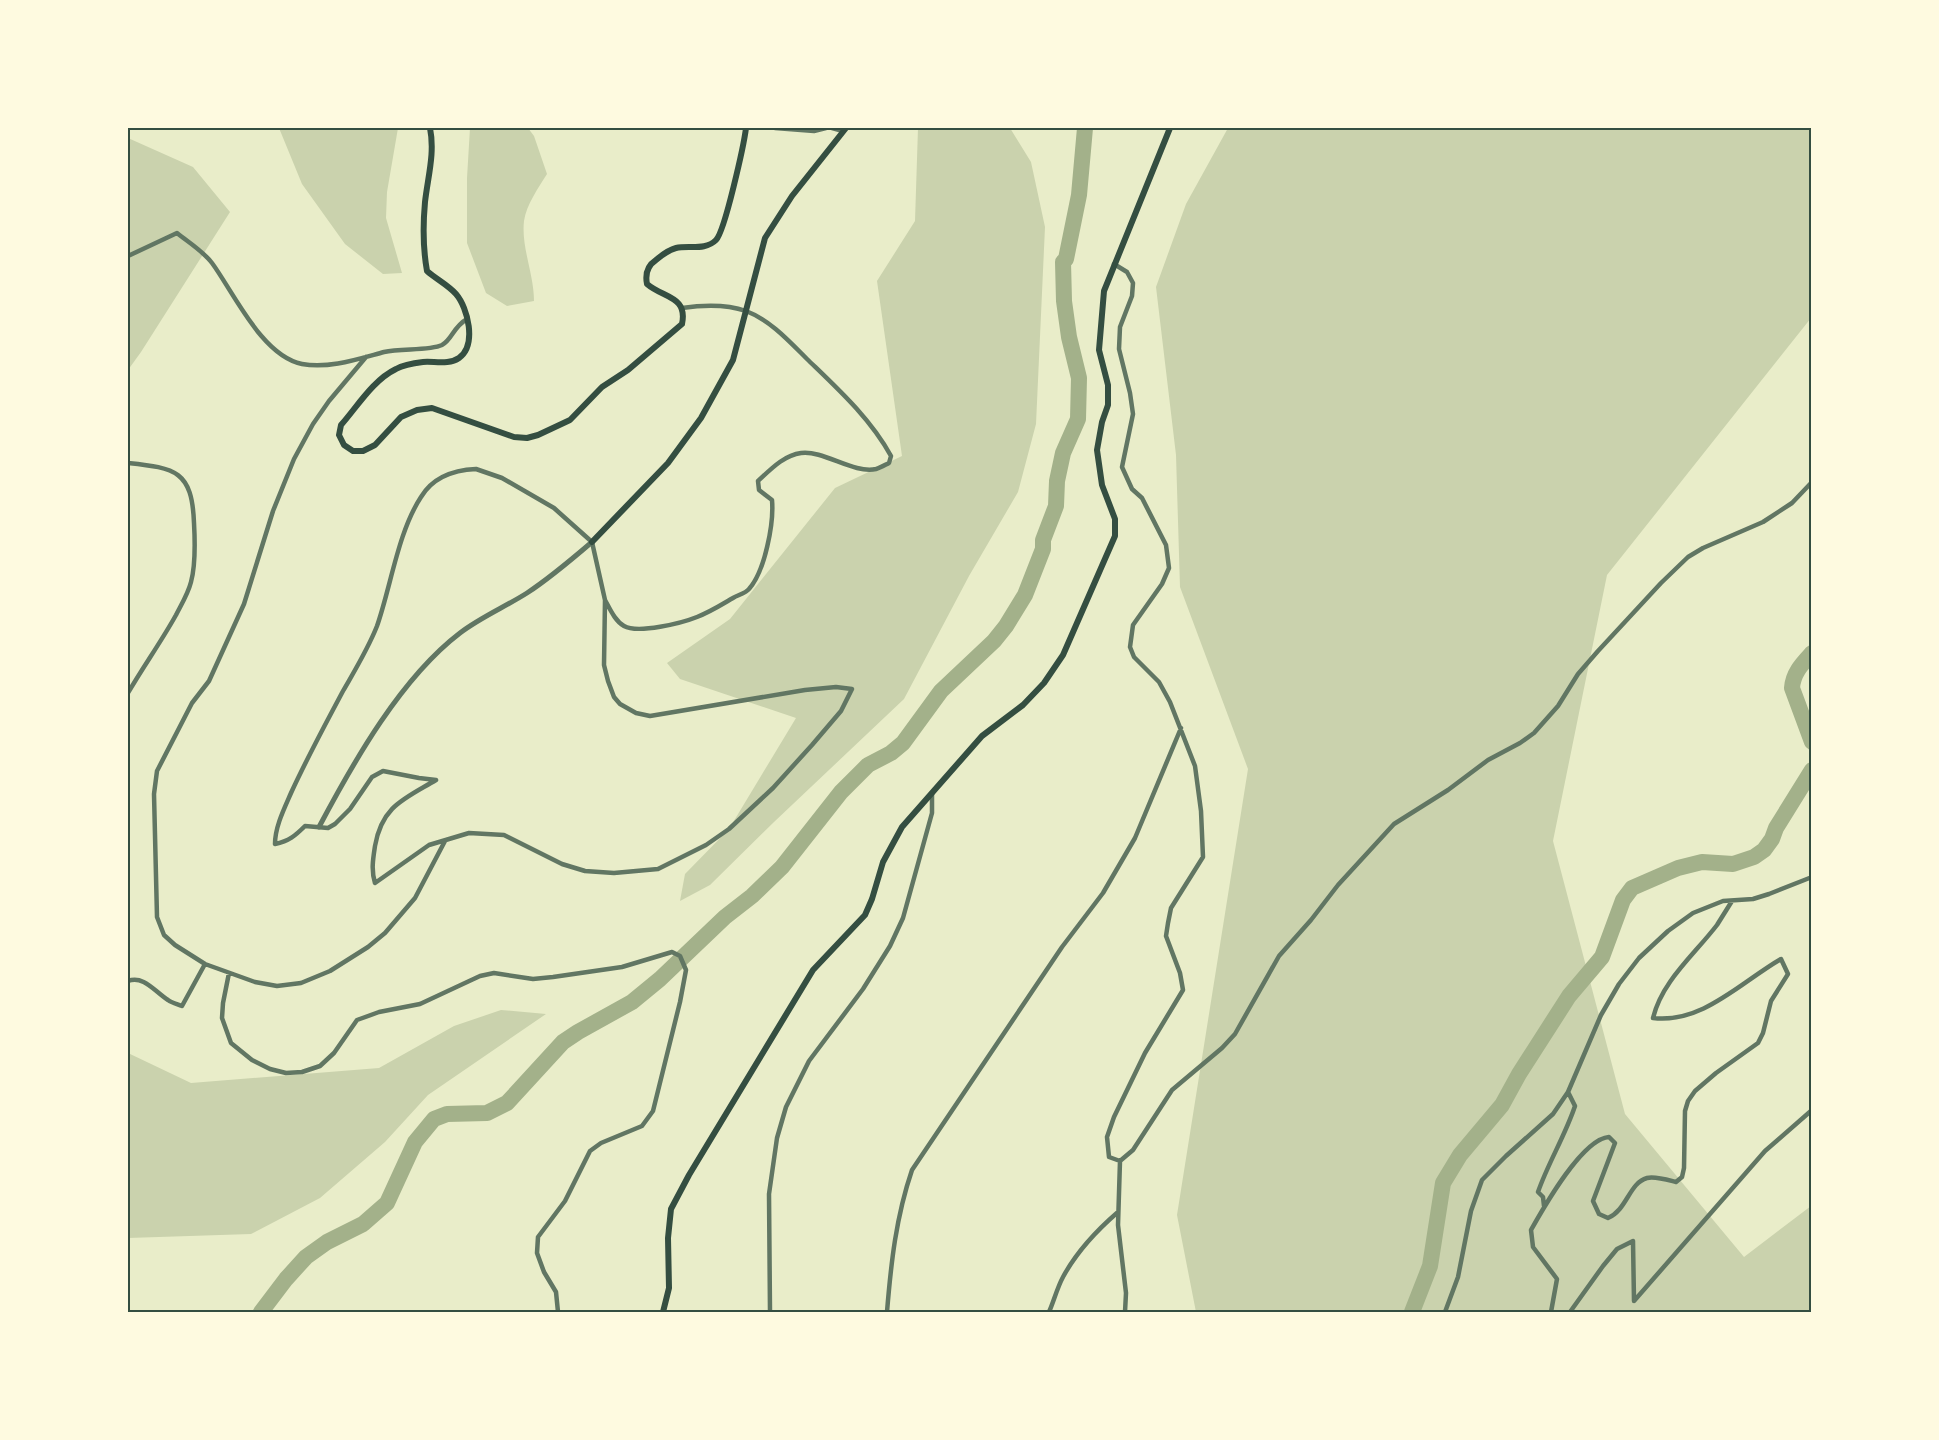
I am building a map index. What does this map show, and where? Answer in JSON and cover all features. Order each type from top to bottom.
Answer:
[{"type":"main road","points":[[430,128],[433,146],[425,202],[424,256],[427,272],[458,296],[471,334],[468,347],[459,358],[446,362],[422,362],[398,368],[383,376],[341,425],[339,435],[344,445],[352,451],[363,451],[375,445],[401,417],[417,410],[432,408],[514,437],[526,438],[570,420],[602,387],[628,370],[682,324],[682,308],[677,301],[656,292],[647,284],[645,275],[652,263],[664,253],[677,248],[707,245],[716,239],[722,229],[743,149],[746,128]]},
{"type":"main road","points":[[663,1312],[669,1288],[668,1238],[671,1209],[684,1184],[813,970],[865,915],[883,862],[902,826],[982,736],[1023,705],[1044,683],[1063,655],[1115,536],[1115,519],[1102,485],[1097,450],[1108,405],[1108,385],[1099,350],[1104,291],[1170,128]]},
{"type":"main road","points":[[591,542],[668,464],[701,418],[733,360],[765,238],[792,196],[844,129]]},
{"type":"street","points":[[775,128],[814,131],[826,128]]},
{"type":"street","points":[[832,128],[844,129]]},
{"type":"street","points":[[128,256],[177,233],[210,261],[270,345],[284,357],[301,363],[323,365],[397,349],[435,348],[446,343],[458,324],[467,319]]},
{"type":"street","points":[[1114,264],[1127,272],[1133,283],[1120,327],[1119,349],[1133,414],[1122,467],[1132,489],[1142,498],[1166,545],[1169,568],[1162,584],[1133,625],[1130,646],[1134,657],[1159,681],[1170,702],[1195,766],[1201,811],[1203,857],[1172,908],[1166,936],[1180,973],[1183,990],[1136,1071],[1107,1137],[1109,1156],[1120,1161]]},
{"type":"street","points":[[605,600],[617,620],[626,627],[641,630],[694,619],[713,610],[749,589],[762,562],[771,534],[773,511],[772,500],[759,490],[758,482],[773,467],[789,457],[802,453],[862,469],[875,470],[889,463],[891,456],[882,439],[839,388],[768,322],[746,311],[702,305],[682,308]]},
{"type":"street","points":[[366,357],[328,401],[294,459],[273,512],[244,604],[209,681],[192,703],[158,771],[154,794],[157,917],[165,935],[175,945],[205,964],[255,982],[292,986],[330,971],[368,947],[385,933],[415,898],[445,841]]},
{"type":"street","points":[[128,463],[169,470],[188,484],[193,500],[194,539],[192,581],[186,597],[160,644],[128,693]]},
{"type":"street","points":[[476,469],[502,478],[554,508],[591,542],[605,600],[604,665],[608,681],[614,697],[620,704],[636,713],[650,716],[805,690],[836,687],[852,689],[841,711],[812,745],[773,788],[729,829],[706,845],[658,869],[614,873],[585,871],[562,864],[504,836],[469,832],[429,845],[375,883],[372,872],[377,833],[386,813],[400,801],[436,780],[383,771],[372,777],[350,809],[335,824],[328,828],[305,826],[296,836],[286,842],[274,844],[281,816],[306,758],[365,652],[376,626],[411,518],[421,496],[443,477],[457,470],[476,469]]},
{"type":"street","points":[[1125,1312],[1126,1293],[1118,1212],[1120,1161],[1133,1149],[1172,1090],[1222,1048],[1235,1034],[1279,956],[1338,885],[1394,824],[1448,790],[1488,760],[1534,733],[1558,706],[1578,674],[1661,583],[1688,557],[1703,548],[1763,522],[1792,503],[1812,482]]},
{"type":"street","points":[[318,827],[376,729],[436,653],[486,615],[525,594],[553,574],[591,542]]},
{"type":"street","points":[[887,1312],[892,1250],[901,1201],[912,1170],[1062,947],[1103,893],[1135,838],[1181,728]]},
{"type":"street","points":[[770,1312],[769,1194],[777,1138],[786,1107],[809,1061],[863,989],[890,946],[903,918],[932,813],[932,793]]},
{"type":"street","points":[[1444,1312],[1458,1277],[1471,1211],[1482,1180],[1546,1122],[1568,1092],[1601,1015],[1619,984],[1639,958],[1693,912],[1723,901],[1753,899],[1812,877]]},
{"type":"street","points":[[1551,1312],[1557,1279],[1533,1247],[1530,1230],[1577,1159],[1591,1144],[1601,1138],[1609,1137],[1615,1143],[1593,1201],[1599,1214],[1608,1218],[1617,1215],[1639,1182],[1649,1177],[1676,1182],[1682,1177],[1684,1168],[1685,1111],[1688,1101],[1695,1091],[1716,1073],[1758,1043],[1771,1001],[1788,974],[1781,959],[1724,998],[1678,1019],[1653,1018],[1656,1006],[1673,977],[1717,924],[1732,901]]},
{"type":"street","points":[[229,973],[222,1018],[231,1043],[252,1060],[270,1069],[286,1073],[302,1072],[320,1066],[334,1053],[357,1020],[379,1012],[420,1004],[480,976],[494,974],[533,978],[553,977],[622,967],[672,952],[680,956],[686,970],[653,1111],[642,1126],[590,1150],[565,1201],[538,1237],[537,1252],[544,1272],[556,1292],[558,1312]]},
{"type":"street","points":[[128,981],[132,979],[143,981],[169,1001],[182,1006],[205,964]]},
{"type":"street","points":[[1544,1206],[1538,1192],[1541,1179],[1575,1106],[1568,1092]]},
{"type":"street","points":[[1570,1312],[1602,1266],[1617,1249],[1633,1241],[1635,1301],[1765,1151],[1812,1110]]},
{"type":"street","points":[[1049,1312],[1062,1278],[1075,1258],[1094,1233],[1118,1212]]},
{"type":"green space","points":[[279,128],[398,128],[387,192],[386,218],[402,273],[383,274],[345,244],[302,184]]},
{"type":"green space","points":[[470,128],[528,128],[534,136],[547,174],[530,203],[524,221],[524,241],[534,301],[507,306],[486,293],[467,243]]},
{"type":"green space","points":[[918,128],[1010,128],[1031,162],[1045,227],[1036,424],[1018,492],[969,576],[904,699],[710,885],[680,901],[685,874],[729,829],[796,718],[680,679],[667,663],[730,619],[835,488],[902,456],[877,281],[915,221]]},
{"type":"green space","points":[[1228,128],[1811,128],[1811,318],[1607,575],[1553,841],[1625,1114],[1744,1257],[1811,1206],[1811,1312],[1196,1312],[1177,1215],[1248,769],[1180,587],[1176,455],[1156,287],[1186,204]]},
{"type":"green space","points":[[128,138],[193,167],[230,212],[128,370]]},
{"type":"green space","points":[[501,1010],[546,1014],[428,1095],[385,1142],[320,1198],[251,1234],[128,1238],[128,1053],[191,1083],[379,1068],[454,1026]]},
{"type":"waterway","points":[[261,1312],[306,1257],[327,1242],[363,1224],[387,1203],[415,1142],[434,1119],[447,1114],[487,1113],[507,1103],[563,1042],[632,1002],[660,979],[725,917],[752,896],[782,867],[841,792],[868,765],[891,753],[903,743],[941,691],[994,641],[1006,626],[1025,595],[1043,549],[1043,540],[1056,506],[1057,481],[1063,453],[1078,419],[1079,378],[1069,337],[1064,301],[1063,262],[1066,259],[1079,195],[1085,128]]},
{"type":"waterway","points":[[1812,653],[1796,673],[1792,688],[1812,742]]},
{"type":"waterway","points":[[1412,1312],[1430,1266],[1443,1183],[1460,1155],[1502,1105],[1569,996],[1602,957],[1623,900],[1632,888],[1678,868],[1702,862],[1733,864],[1754,857],[1764,850],[1772,839],[1776,828],[1812,770]]}]
